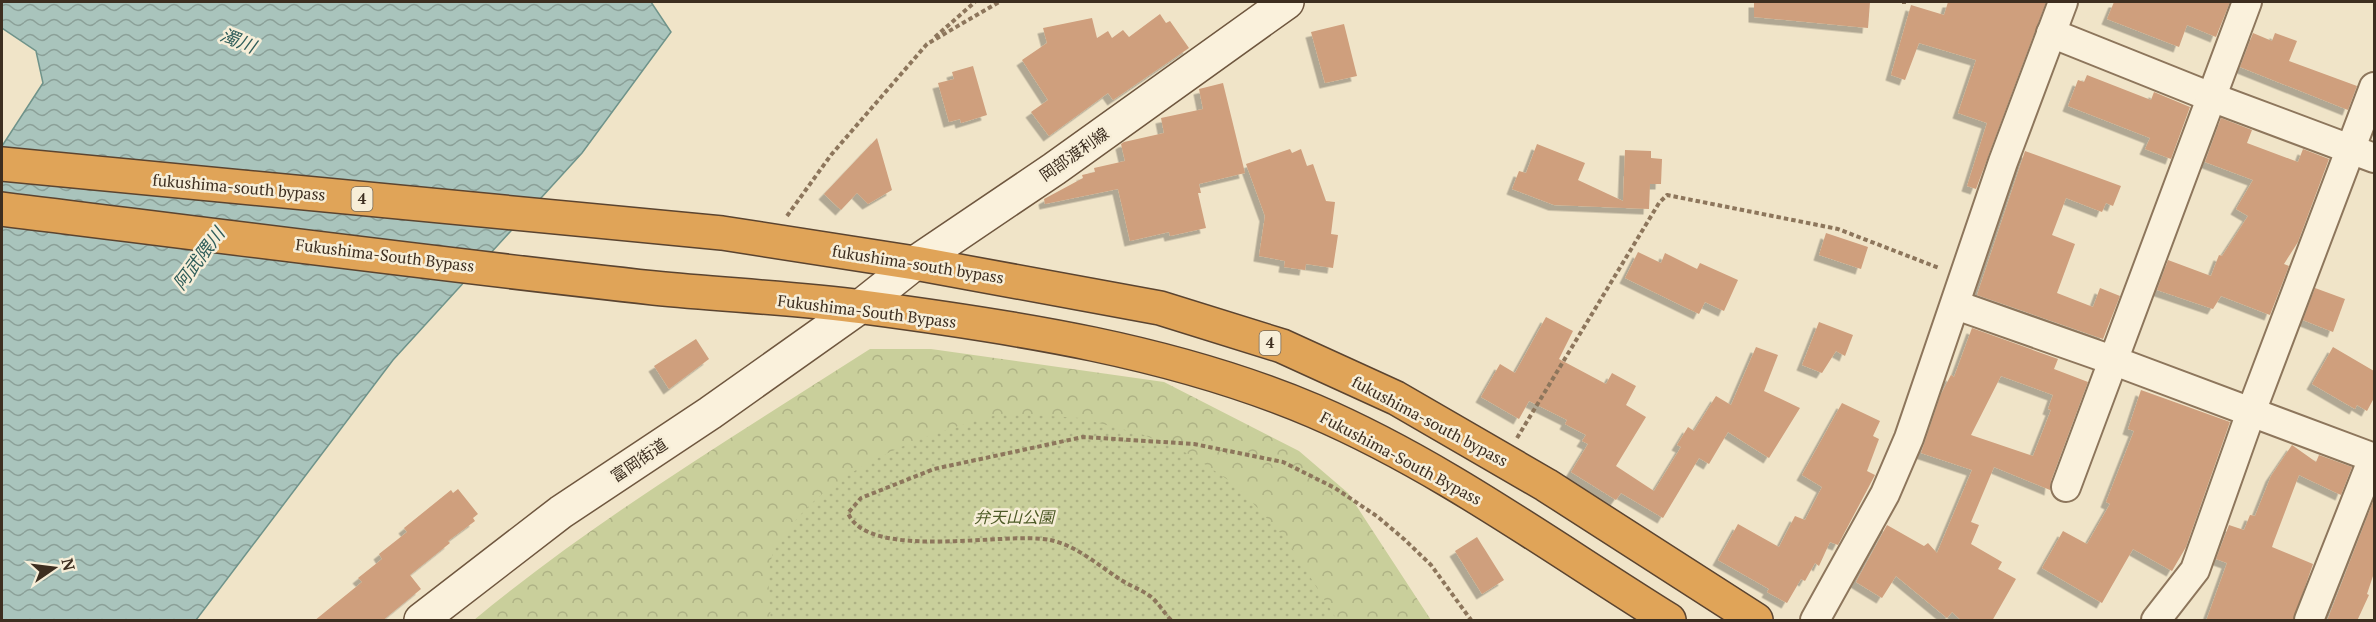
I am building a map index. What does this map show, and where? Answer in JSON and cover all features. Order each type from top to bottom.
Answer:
[{"type":"highway","name":"fukushima-south bypass","points":[[2,165],[722,233],[915,263],[1160,308],[1282,346],[1396,399],[1546,485],[1756,621]]},
{"type":"highway","name":"Fukushima-South Bypass","points":[[2,210],[717,294],[861,306],[1059,338],[1161,361],[1244,385],[1315,412],[1384,445],[1469,493],[1669,621]]},
{"type":"street","name":"岡部渡利線","points":[[861,306],[915,263],[1054,169],[1287,2]]},
{"type":"street","points":[[1815,621],[1885,494],[1909,438],[2003,162],[2063,2]]},
{"type":"street","points":[[2066,487],[2247,2]]},
{"type":"street","points":[[2051,33],[2211,97],[2363,153]]},
{"type":"street","points":[[2156,621],[2195,570],[2251,412],[2363,153],[2374,87]]},
{"type":"street","points":[[1956,305],[2112,360],[2374,458],[2309,621]]},
{"type":"street","name":"富岡街道","points":[[421,621],[561,512],[710,413],[861,306]]},
{"type":"path","points":[[772,241],[786,217],[831,155],[927,44],[975,2]]},
{"type":"path","points":[[927,44],[999,2]]},
{"type":"path","points":[[1503,460],[1659,203],[1667,195],[1838,230],[1965,278]]},
{"type":"path","points":[[1171,621],[1150,597],[1075,551],[1050,540],[982,538],[937,543],[897,540],[864,529],[852,522],[848,513],[861,498],[934,469],[1061,441],[1083,437],[1194,444],[1283,462],[1335,488],[1378,517],[1405,540],[1431,566],[1472,621]]},
{"type":"green space","points":[[870,349],[931,349],[1164,382],[1299,451],[1348,493],[1431,620],[474,620],[618,512]]},
{"type":"green space","name":"弁天山公園","points":[[1006,413],[1080,418],[1144,435],[1191,455],[1237,486],[1287,540],[1337,620],[771,620],[769,577],[774,550],[806,509],[856,470],[885,455],[946,430]]},
{"type":"water","points":[[2,2],[651,2],[671,32],[582,153],[393,360],[196,620],[2,620],[2,146],[43,83],[36,51],[2,28]]},
{"type":"building","points":[[1754,2],[1870,2],[1868,28],[1754,17]]},
{"type":"building","points":[[1948,2],[2046,2],[1976,189],[1967,186],[1987,123],[1958,113],[1976,60],[1919,43],[1905,80],[1891,75],[1911,5],[1944,15]]},
{"type":"building","points":[[2114,2],[2230,2],[2216,37],[2187,25],[2179,47],[2107,19]]},
{"type":"building","points":[[1160,14],[1166,23],[1170,21],[1189,48],[1113,100],[1108,93],[1049,136],[1031,112],[1048,100],[1022,60],[1047,43],[1043,28],[1092,18],[1097,38],[1108,31],[1112,38],[1123,30],[1129,37]]},
{"type":"building","points":[[1344,24],[1357,76],[1325,83],[1311,32]]},
{"type":"building","points":[[2253,33],[2272,41],[2275,33],[2297,41],[2289,61],[2357,86],[2348,110],[2240,67]]},
{"type":"building","points":[[973,66],[987,115],[961,123],[960,119],[949,122],[938,83],[954,79],[952,72]]},
{"type":"building","points":[[2087,75],[2151,100],[2154,92],[2190,107],[2171,159],[2145,149],[2150,138],[2068,106],[2078,80],[2084,82]]},
{"type":"building","points":[[1223,83],[1245,173],[1199,184],[1201,193],[1198,193],[1206,228],[1170,236],[1169,232],[1130,241],[1118,189],[1045,204],[1044,199],[1083,178],[1082,175],[1095,172],[1094,168],[1125,161],[1121,144],[1124,142],[1164,133],[1161,118],[1203,109],[1199,89]]},
{"type":"building","points":[[2221,118],[2252,130],[2247,143],[2298,162],[2303,149],[2329,159],[2298,242],[2284,264],[2289,266],[2270,315],[2221,296],[2213,309],[2157,290],[2168,260],[2211,276],[2219,255],[2222,256],[2248,216],[2236,209],[2253,180],[2205,162]]},
{"type":"building","points":[[877,138],[892,190],[868,204],[857,193],[841,210],[824,194]]},
{"type":"building","points":[[1537,144],[1585,163],[1578,180],[1623,201],[1625,150],[1651,151],[1651,158],[1662,159],[1661,184],[1650,184],[1649,209],[1554,205],[1512,189],[1519,171],[1526,173]]},
{"type":"building","points":[[1290,149],[1292,153],[1301,149],[1307,166],[1313,164],[1326,201],[1335,202],[1331,234],[1338,235],[1333,268],[1306,264],[1305,270],[1284,267],[1285,261],[1259,256],[1265,216],[1246,164]]},
{"type":"building","points":[[2025,151],[2121,186],[2113,206],[2106,203],[2102,212],[2066,198],[2052,235],[2075,244],[2057,293],[2093,307],[2100,288],[2120,296],[2103,339],[1977,295]]},
{"type":"building","points":[[1826,233],[1868,247],[1861,269],[1819,255]]},
{"type":"building","points":[[1638,252],[1661,263],[1665,253],[1697,269],[1700,263],[1738,280],[1724,311],[1705,302],[1699,314],[1625,278]]},
{"type":"building","points":[[2315,288],[2345,299],[2333,332],[2303,320]]},
{"type":"building","points":[[1546,317],[1573,331],[1559,359],[1606,384],[1612,373],[1636,386],[1626,405],[1646,417],[1616,466],[1654,491],[1681,447],[1677,445],[1688,427],[1694,431],[1716,396],[1731,405],[1756,347],[1778,355],[1764,391],[1800,408],[1769,458],[1728,432],[1709,464],[1699,458],[1663,518],[1621,493],[1616,500],[1571,472],[1588,444],[1582,441],[1586,435],[1565,424],[1567,420],[1529,401],[1519,419],[1481,397],[1500,364],[1515,373]]},
{"type":"building","points":[[1819,322],[1853,335],[1845,356],[1836,351],[1822,373],[1802,365]]},
{"type":"building","points":[[1972,328],[2058,359],[2054,369],[2088,382],[2051,481],[2050,490],[1994,467],[1971,522],[1979,525],[1971,544],[2002,562],[1998,569],[2016,579],[1992,621],[1962,621],[1952,612],[1947,618],[1896,576],[1882,598],[1856,582],[1887,525],[1924,546],[1928,543],[1937,553],[1972,470],[1921,453],[1941,394],[1951,375],[1954,377]],"holes":[[[2001,376],[2053,395],[2048,409],[2051,410],[2033,456],[1971,435]]]},
{"type":"building","points":[[696,339],[709,359],[669,389],[654,366]]},
{"type":"building","points":[[2333,347],[2374,371],[2374,398],[2367,411],[2357,405],[2355,409],[2312,384]]},
{"type":"building","points":[[2141,390],[2230,422],[2186,547],[2172,571],[2133,549],[2102,603],[2042,568],[2063,531],[2087,544],[2110,504],[2106,502],[2134,431],[2128,429]]},
{"type":"building","points":[[1842,403],[1880,421],[1873,436],[1879,439],[1867,471],[1875,475],[1838,545],[1830,542],[1819,566],[1815,563],[1805,581],[1801,579],[1787,603],[1767,592],[1769,589],[1718,560],[1738,524],[1779,547],[1795,516],[1805,520],[1822,487],[1802,475]]},
{"type":"building","points":[[2292,445],[2316,462],[2319,455],[2352,467],[2341,495],[2299,475],[2272,547],[2313,564],[2293,621],[2206,621],[2227,563],[2216,559],[2229,525],[2244,530],[2250,515],[2255,516],[2271,476]]},
{"type":"building","points":[[458,489],[478,514],[473,518],[475,521],[448,541],[450,543],[410,575],[421,589],[382,621],[314,621],[362,582],[358,578],[382,559],[379,554],[407,532],[404,528],[451,490],[453,493]]},
{"type":"building","points":[[2374,499],[2374,573],[2367,594],[2369,595],[2357,621],[2327,621]]},
{"type":"building","points":[[1477,537],[1504,580],[1482,594],[1455,551]]},
{"type":"water label","name":"濁川","points":[[238,41]]},
{"type":"water label","name":"阿武隈川","points":[[199,259]]}]
